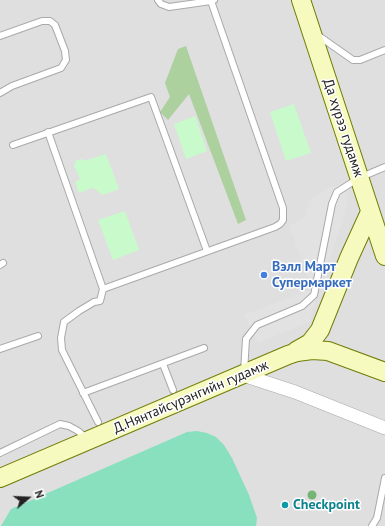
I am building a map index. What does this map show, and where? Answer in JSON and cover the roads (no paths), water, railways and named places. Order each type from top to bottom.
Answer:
[{"type":"main road","name":"Да хүрээ гудамж","points":[[301,0],[358,178],[385,256]]},
{"type":"main road","points":[[288,355],[306,346],[314,339],[320,330],[349,258],[370,212]]},
{"type":"main road","name":"Д.Нянтайсүрэнгийн гудамж","points":[[0,478],[288,355],[312,350],[328,351],[385,372]]},
{"type":"street","points":[[243,375],[294,392],[385,428]]},
{"type":"lane","points":[[103,289],[277,226],[283,220],[283,208],[212,0],[169,7],[161,4],[158,0]]},
{"type":"lane","points":[[0,36],[42,21],[50,21],[55,25],[65,52],[66,60],[65,64],[61,68],[12,86],[0,93]]},
{"type":"lane","points":[[311,31],[353,60],[360,60],[385,50]]},
{"type":"lane","points":[[13,145],[151,96],[207,252]]},
{"type":"lane","points":[[48,132],[103,289],[100,301],[94,302],[64,322],[61,338],[62,350],[98,422]]},
{"type":"lane","points":[[243,375],[246,339],[257,325],[302,306],[314,295],[332,204],[337,192],[358,178],[385,168]]},
{"type":"lane","points":[[0,349],[38,336]]},
{"type":"lane","points":[[83,393],[204,348]]},
{"type":"lane","points":[[163,364],[173,390]]},
{"type":"lane","points":[[0,452],[60,424],[69,426],[89,440]]},
{"type":"lane","points":[[372,526],[377,518],[385,478]]},
{"type":"place","name":"Вэлл Март Супермаркет","points":[[264,275]]},
{"type":"place","name":"Checkpoint","points":[[285,505]]}]
